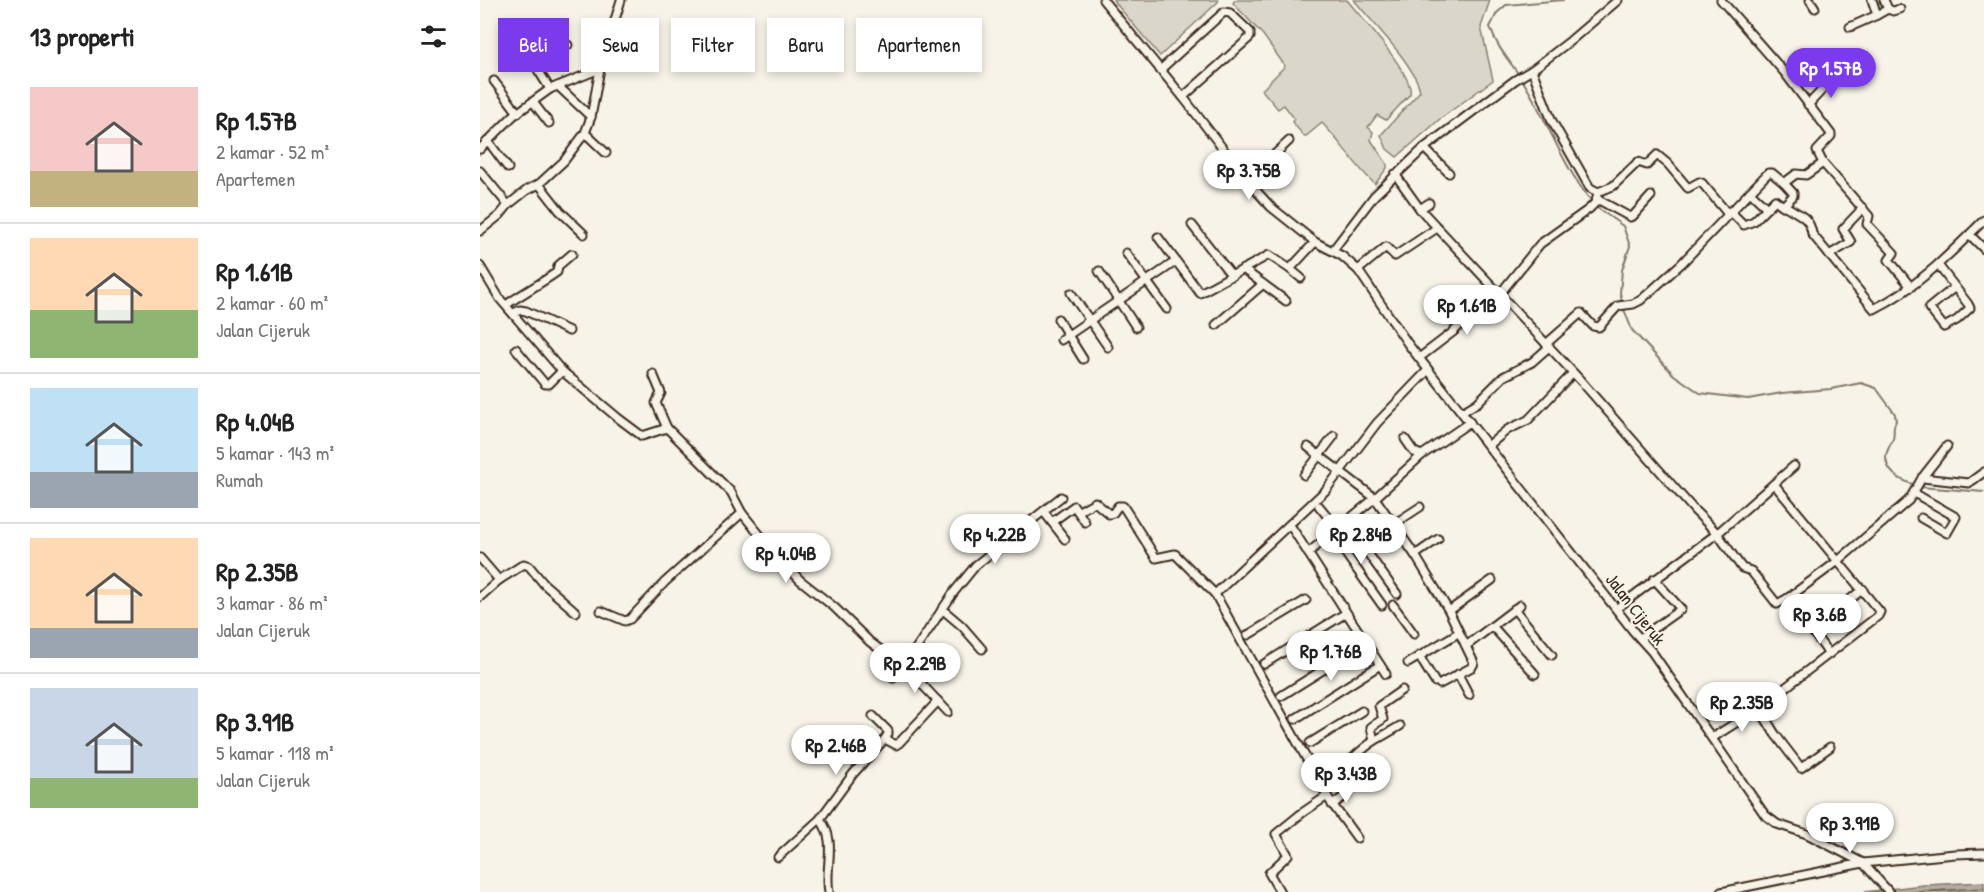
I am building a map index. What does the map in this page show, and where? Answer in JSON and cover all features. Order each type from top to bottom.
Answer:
[{"type":"street","points":[[616,18],[621,0]]},
{"type":"street","name":"Jalan Cijeruk","points":[[1103,0],[1183,97],[1246,180],[1271,207],[1315,242],[1333,250],[1358,270],[1389,318],[1428,370],[1640,638],[1740,777],[1760,809],[1771,820],[1807,834],[1863,864],[1889,892]]},
{"type":"street","points":[[1333,250],[1362,211],[1395,174],[1424,148],[1515,80],[1531,71],[1618,0]]},
{"type":"street","points":[[1809,0],[1815,8]]},
{"type":"street","points":[[1872,0],[1876,15]]},
{"type":"street","points":[[1884,0],[1888,9]]},
{"type":"street","points":[[1723,1],[1784,72],[1832,135],[1816,151],[1822,163],[1863,208],[1869,217],[1867,225],[1894,253],[1889,260],[1911,287]]},
{"type":"street","points":[[1850,27],[1888,9],[1893,11],[1900,9]]},
{"type":"street","points":[[1160,70],[1220,14],[1230,13],[1250,32],[1247,40],[1183,97]]},
{"type":"street","points":[[1531,71],[1552,121],[1596,200],[1630,217],[1651,196]]},
{"type":"street","points":[[539,72],[550,89]]},
{"type":"street","points":[[480,149],[518,113],[550,89],[593,72]]},
{"type":"street","points":[[480,231],[500,215],[508,205],[539,184],[564,161],[585,134],[591,117],[599,72]]},
{"type":"street","points":[[1808,105],[1835,76]]},
{"type":"street","points":[[494,81],[518,113]]},
{"type":"street","points":[[558,86],[591,117]]},
{"type":"street","points":[[533,102],[549,123]]},
{"type":"street","points":[[585,134],[606,153]]},
{"type":"street","points":[[488,141],[508,168]]},
{"type":"street","points":[[1246,180],[1289,141]]},
{"type":"street","points":[[1424,148],[1449,174]]},
{"type":"street","points":[[1419,358],[1497,293],[1540,243],[1613,186],[1638,162],[1647,165],[1657,155],[1668,164],[1688,188],[1699,182],[1702,183],[1729,213],[1746,225],[1754,221],[1775,200],[1795,210],[1808,221],[1812,234],[1873,309],[1911,287],[1938,265],[1984,220]]},
{"type":"street","points":[[1784,183],[1796,174],[1806,175],[1822,163]]},
{"type":"street","points":[[480,171],[508,205]]},
{"type":"street","points":[[1462,412],[1477,403],[1503,377],[1532,362],[1581,313],[1593,326],[1599,327],[1625,304],[1641,300],[1682,263],[1769,172],[1794,194],[1784,205]]},
{"type":"street","points":[[1395,174],[1420,210],[1573,373],[1717,533],[1742,568],[1751,571],[1776,603],[1779,604],[1788,598],[1838,561],[1915,492],[1921,479],[1947,446]]},
{"type":"street","points":[[539,184],[560,211],[584,234]]},
{"type":"street","points":[[1750,192],[1767,208]]},
{"type":"street","points":[[1420,210],[1429,203]]},
{"type":"street","points":[[1829,255],[1851,242],[1843,229],[1863,208]]},
{"type":"street","points":[[1192,225],[1232,276]]},
{"type":"street","points":[[1358,270],[1386,247],[1395,256],[1437,228]]},
{"type":"street","points":[[1970,235],[1984,249]]},
{"type":"street","points":[[1158,237],[1200,293],[1270,254],[1301,278]]},
{"type":"street","points":[[1290,269],[1315,242]]},
{"type":"street","points":[[1126,253],[1167,309]]},
{"type":"street","points":[[506,305],[532,286],[541,284],[557,272],[558,266],[572,254]]},
{"type":"street","points":[[1060,340],[1175,262]]},
{"type":"street","points":[[1938,265],[1970,308],[1957,320],[1944,327],[1929,308],[1955,288]]},
{"type":"street","points":[[480,267],[506,305],[562,370],[642,436],[666,428]]},
{"type":"street","points":[[1243,269],[1286,301]]},
{"type":"street","points":[[1099,271],[1136,327]]},
{"type":"street","points":[[1216,325],[1263,284]]},
{"type":"street","points":[[1071,293],[1108,346]]},
{"type":"street","points":[[514,313],[520,310],[526,311],[569,331]]},
{"type":"street","points":[[1058,319],[1083,359]]},
{"type":"street","points":[[516,349],[544,384],[551,383],[562,370]]},
{"type":"street","points":[[1215,594],[1317,499],[1340,473],[1377,423],[1428,370]]},
{"type":"street","points":[[1488,446],[1507,430],[1528,420],[1573,373]]},
{"type":"street","points":[[653,374],[660,392],[657,405],[666,428],[731,492],[742,513],[800,580],[834,607],[889,657],[898,659],[907,657],[915,650],[942,609],[976,565],[1061,497]]},
{"type":"street","points":[[1308,553],[1375,498],[1422,455],[1470,422]]},
{"type":"street","points":[[1304,476],[1334,436]]},
{"type":"street","points":[[1404,439],[1414,452],[1422,455]]},
{"type":"street","points":[[1308,447],[1375,498],[1449,611],[1474,663],[1472,667],[1437,683],[1419,656]]},
{"type":"street","points":[[1617,608],[1717,533],[1794,466]]},
{"type":"street","points":[[1921,479],[1969,483],[1984,472]]},
{"type":"street","points":[[1712,738],[1759,708],[1878,616],[1880,612],[1774,484]]},
{"type":"street","points":[[1915,492],[1956,517],[1947,532],[1921,518]]},
{"type":"street","points":[[1078,511],[1095,502],[1109,514],[1113,513],[1118,506],[1124,506],[1156,558],[1175,554],[1215,594],[1332,805],[1357,837]]},
{"type":"street","points":[[1319,506],[1382,605]]},
{"type":"street","points":[[1052,522],[1072,507],[1075,507],[1085,522]]},
{"type":"street","points":[[1394,524],[1419,507]]},
{"type":"street","points":[[1044,512],[1065,539]]},
{"type":"street","points":[[602,611],[625,621],[630,619],[665,582],[742,513]]},
{"type":"street","points":[[1345,521],[1397,594]]},
{"type":"street","points":[[1292,528],[1386,674]]},
{"type":"street","points":[[1414,555],[1438,540]]},
{"type":"street","points":[[480,558],[499,579]]},
{"type":"street","points":[[480,597],[499,579],[522,563],[528,565],[544,584],[576,612]]},
{"type":"street","points":[[1640,638],[1681,609],[1654,579]]},
{"type":"street","points":[[1449,611],[1492,580]]},
{"type":"street","points":[[1812,630],[1863,589]]},
{"type":"street","points":[[1788,598],[1829,654]]},
{"type":"street","points":[[1248,635],[1306,600]]},
{"type":"street","points":[[1393,605],[1414,634]]},
{"type":"street","points":[[1466,646],[1517,607],[1552,656]]},
{"type":"street","points":[[942,609],[962,626],[982,649]]},
{"type":"street","points":[[1264,664],[1346,613]]},
{"type":"street","points":[[1493,627],[1535,674]]},
{"type":"street","points":[[1408,663],[1458,633]]},
{"type":"street","points":[[1281,696],[1366,642]]},
{"type":"street","points":[[893,678],[889,670],[898,659]]},
{"type":"street","points":[[898,659],[948,712]]},
{"type":"street","points":[[1295,719],[1380,665]]},
{"type":"street","points":[[1458,674],[1469,695]]},
{"type":"street","points":[[1390,732],[1379,705],[1402,690]]},
{"type":"street","points":[[885,739],[896,745],[899,743],[938,701]]},
{"type":"street","points":[[1759,708],[1775,734],[1801,768],[1830,747]]},
{"type":"street","points":[[1310,743],[1362,711]]},
{"type":"street","points":[[778,857],[820,819],[854,774],[885,739],[888,731],[873,716]]},
{"type":"street","points":[[1374,741],[1371,727],[1383,718]]},
{"type":"street","points":[[1320,781],[1335,774],[1356,754],[1400,726]]},
{"type":"street","points":[[1332,805],[1349,793]]},
{"type":"street","points":[[1280,892],[1269,873],[1288,855],[1276,834],[1327,796]]},
{"type":"street","points":[[820,819],[828,831],[831,846],[827,881],[830,892]]},
{"type":"street","points":[[1720,892],[1863,864],[1984,853]]},
{"type":"shaded area","points":[[1113,0],[1218,0],[1218,2],[1160,56]]},
{"type":"shaded area","points":[[1235,0],[1347,0],[1385,46],[1404,74],[1410,94],[1386,120],[1377,115],[1368,127],[1373,132],[1371,140],[1387,164],[1387,168],[1375,184],[1322,123],[1305,137],[1292,122],[1294,118],[1284,105],[1278,109],[1262,90],[1285,66],[1263,35],[1233,3]]},
{"type":"shaded area","points":[[1354,0],[1490,0],[1481,27],[1493,80],[1440,119],[1397,157],[1387,149],[1381,135],[1420,91],[1417,81],[1402,57]]},
{"type":"water","points":[[1984,882],[1984,892],[1864,892],[1923,885]]},
{"type":"waterway","points":[[1563,0],[1506,5],[1497,13],[1490,27],[1506,58],[1534,100],[1564,160],[1592,202]]},
{"type":"waterway","points":[[1596,207],[1623,226],[1630,246],[1622,270],[1620,293],[1632,330],[1674,375],[1700,393],[1748,399],[1861,383],[1876,388],[1895,414],[1894,436],[1886,457],[1889,468],[1896,476],[1915,485]]},
{"type":"waterway","points":[[1920,487],[1984,492]]}]
